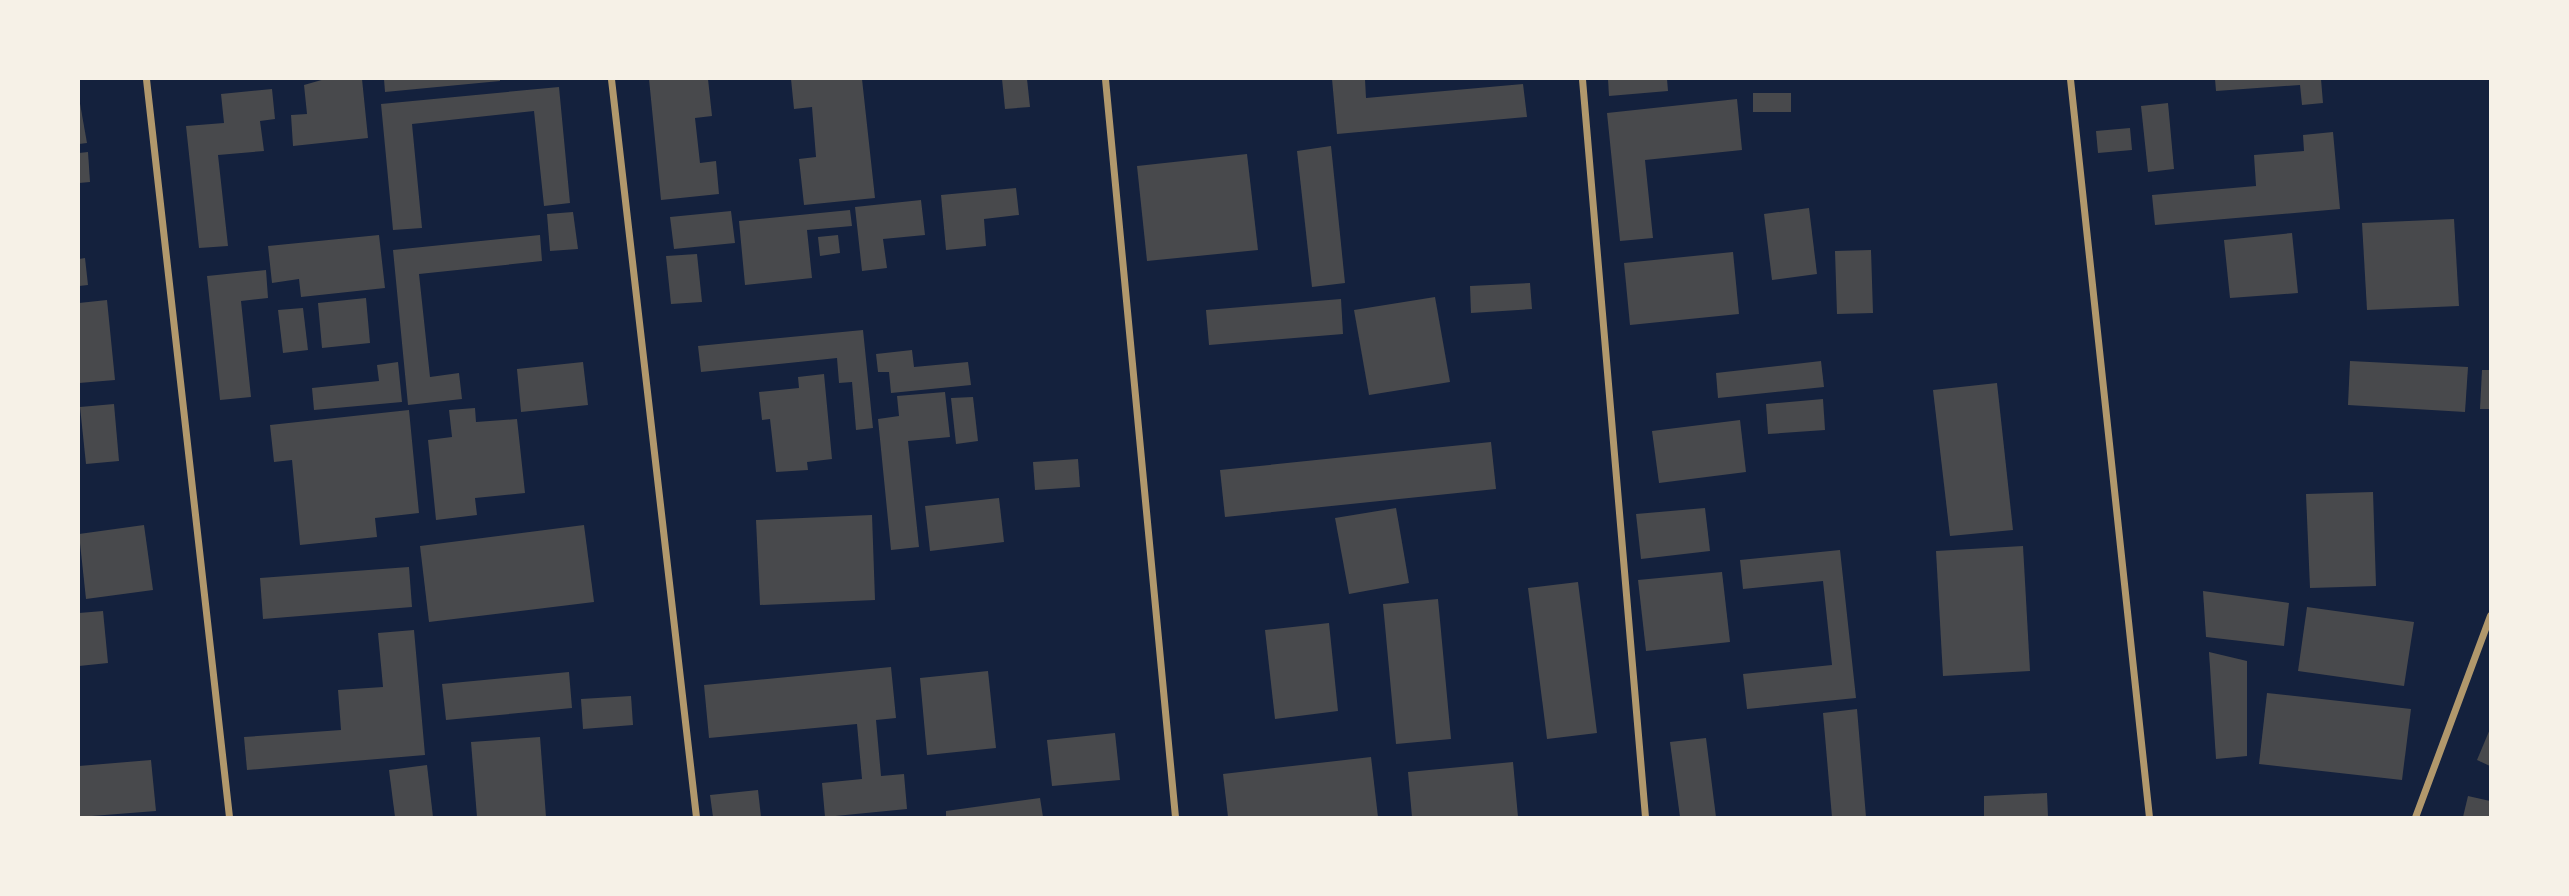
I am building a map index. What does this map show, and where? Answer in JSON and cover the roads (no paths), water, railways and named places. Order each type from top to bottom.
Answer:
[{"type":"street","points":[[146,79],[229,817]]},
{"type":"street","points":[[611,79],[695,817]]},
{"type":"street","points":[[1105,79],[1175,817]]},
{"type":"street","points":[[1582,79],[1645,817]]},
{"type":"street","points":[[2070,79],[2149,817]]},
{"type":"street","points":[[2415,817],[2490,615]]},
{"type":"street","points":[[2482,638],[2490,640]]}]
